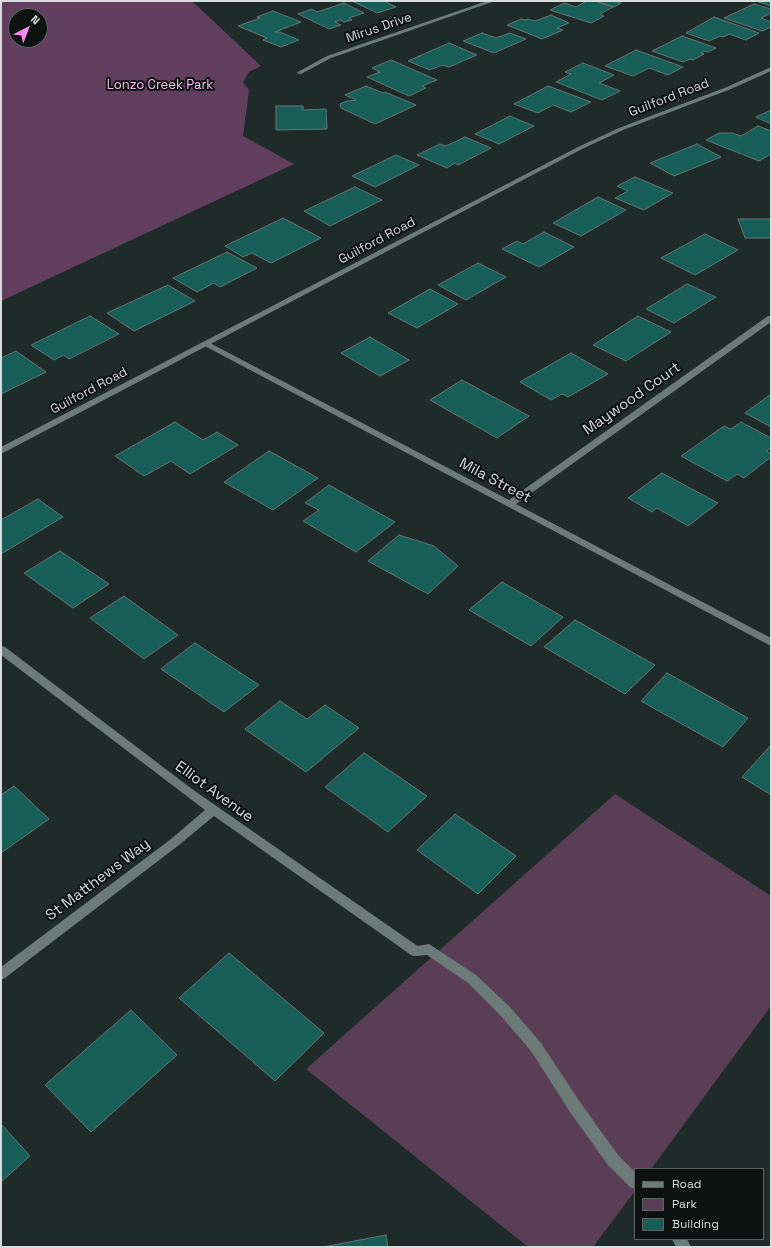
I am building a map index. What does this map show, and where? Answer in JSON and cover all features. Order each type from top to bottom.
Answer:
[{"type":"street","name":"Mirus Drive","points":[[299,73],[329,57],[492,1]]},
{"type":"street","name":"Guilford Road","points":[[1,451],[580,148],[621,129],[729,88],[771,68]]},
{"type":"street","name":"Maywood Court","points":[[508,504],[771,318]]},
{"type":"street","name":"Mila Street","points":[[205,344],[771,642]]},
{"type":"street","name":"Elliot Avenue","points":[[1,650],[213,810],[415,951],[429,949],[472,979],[505,1011],[536,1047],[575,1107],[613,1160],[634,1181]]},
{"type":"street","name":"St Matthews Way","points":[[1,974],[175,842],[213,810]]},
{"type":"green space","name":"Lonzo Creek Park","points":[[1,1],[192,1],[261,66],[249,72],[243,82],[249,90],[243,136],[294,164],[1,301]]},
{"type":"green space","points":[[615,794],[771,896],[771,1006],[652,1168],[634,1168],[634,1192],[593,1247],[528,1247],[306,1069]]},
{"type":"building","points":[[352,1],[384,1],[396,7],[377,13]]},
{"type":"building","points":[[587,1],[594,1],[613,7],[600,14],[604,16],[591,23],[550,10],[564,3],[576,7]]},
{"type":"building","points":[[597,1],[615,1],[621,3],[614,7]]},
{"type":"building","points":[[756,1],[771,1],[771,6]]},
{"type":"building","points":[[344,3],[364,13],[349,18],[352,20],[344,22],[340,20],[335,22],[341,25],[329,29],[298,14],[312,9],[317,12]]},
{"type":"building","points":[[754,4],[771,9],[771,13],[761,18],[771,22],[771,27],[762,31],[724,18]]},
{"type":"building","points":[[273,11],[301,22],[275,32],[280,32],[299,40],[281,47],[263,40],[267,38],[238,26],[260,18],[257,17]]},
{"type":"building","points":[[551,15],[569,23],[557,28],[563,30],[542,39],[507,25],[521,19],[535,21]]},
{"type":"building","points":[[714,17],[759,33],[746,40],[729,34],[709,41],[686,33]]},
{"type":"building","points":[[482,33],[496,38],[510,33],[526,39],[494,53],[463,41]]},
{"type":"building","points":[[682,36],[716,48],[708,52],[704,51],[701,53],[704,54],[693,60],[690,59],[683,62],[652,51]]},
{"type":"building","points":[[449,43],[477,55],[449,67],[442,65],[430,70],[408,61]]},
{"type":"building","points":[[636,50],[683,67],[668,75],[649,68],[633,76],[605,66]]},
{"type":"building","points":[[391,60],[437,80],[422,86],[426,88],[409,96],[367,77],[380,72],[372,68]]},
{"type":"building","points":[[583,63],[614,75],[599,83],[620,91],[602,100],[556,82],[571,74],[565,72]]},
{"type":"building","points":[[366,86],[416,105],[375,124],[341,108],[340,104],[347,101],[356,100],[345,95]]},
{"type":"building","points":[[548,86],[591,102],[571,112],[553,105],[538,113],[514,104]]},
{"type":"building","points":[[276,106],[303,106],[303,110],[326,109],[327,129],[276,130]]},
{"type":"building","points":[[771,110],[771,124],[756,117]]},
{"type":"building","points":[[510,116],[534,126],[499,144],[475,134]]},
{"type":"building","points":[[758,126],[771,131],[771,154],[759,161],[706,140],[719,133],[732,133],[741,136]]},
{"type":"building","points":[[465,137],[491,148],[458,165],[455,163],[447,168],[417,155],[440,144],[446,146]]},
{"type":"building","points":[[697,144],[721,157],[674,176],[650,163]]},
{"type":"building","points":[[396,155],[419,165],[375,187],[352,176]]},
{"type":"building","points":[[635,177],[673,193],[644,210],[615,198],[628,191],[617,186]]},
{"type":"building","points":[[355,187],[382,200],[330,226],[304,211]]},
{"type":"building","points":[[598,197],[626,210],[581,236],[553,223]]},
{"type":"building","points":[[283,218],[321,238],[271,263],[252,253],[243,257],[225,246]]},
{"type":"building","points":[[738,219],[771,219],[771,238],[745,238]]},
{"type":"building","points":[[544,232],[574,247],[539,267],[502,249],[517,241],[523,244]]},
{"type":"building","points":[[705,234],[738,250],[695,275],[661,258]]},
{"type":"building","points":[[227,252],[257,268],[220,287],[214,283],[197,292],[173,278]]},
{"type":"building","points":[[478,263],[506,277],[466,300],[438,285]]},
{"type":"building","points":[[687,284],[716,297],[674,323],[646,309]]},
{"type":"building","points":[[168,285],[195,301],[134,331],[107,313]]},
{"type":"building","points":[[430,289],[458,304],[417,328],[388,313]]},
{"type":"building","points":[[90,316],[119,334],[69,359],[64,355],[54,360],[31,345]]},
{"type":"building","points":[[638,316],[671,332],[626,361],[593,345]]},
{"type":"building","points":[[370,337],[409,360],[380,376],[341,353]]},
{"type":"building","points":[[16,351],[46,372],[1,394],[1,358]]},
{"type":"building","points":[[571,353],[608,374],[568,397],[562,394],[551,400],[520,382]]},
{"type":"building","points":[[462,380],[529,416],[497,438],[430,400]]},
{"type":"building","points":[[771,394],[771,427],[745,413]]},
{"type":"building","points":[[175,422],[203,440],[217,432],[238,445],[190,474],[171,461],[144,476],[115,456]]},
{"type":"building","points":[[741,422],[771,438],[771,448],[766,451],[771,454],[771,457],[744,478],[737,474],[727,481],[681,456],[724,426],[731,429]]},
{"type":"building","points":[[269,451],[318,478],[273,510],[224,482]]},
{"type":"building","points":[[662,473],[718,503],[688,526],[657,508],[652,512],[628,498]]},
{"type":"building","points":[[329,485],[395,522],[356,552],[303,521],[319,510],[305,503]]},
{"type":"building","points":[[38,499],[63,517],[1,554],[1,520]]},
{"type":"building","points":[[399,535],[434,546],[458,566],[428,594],[368,561]]},
{"type":"building","points":[[60,551],[109,584],[73,608],[24,573]]},
{"type":"building","points":[[502,582],[563,617],[531,646],[469,610]]},
{"type":"building","points":[[124,596],[178,635],[144,659],[90,618]]},
{"type":"building","points":[[575,620],[655,665],[625,694],[544,647]]},
{"type":"building","points":[[195,643],[259,685],[224,712],[161,669]]},
{"type":"building","points":[[667,673],[748,718],[723,747],[641,701]]},
{"type":"building","points":[[280,701],[307,719],[325,705],[359,728],[306,772],[245,729]]},
{"type":"building","points":[[771,745],[771,795],[742,777]]},
{"type":"building","points":[[364,753],[427,796],[388,832],[325,787]]},
{"type":"building","points":[[14,786],[49,819],[1,853],[1,795]]},
{"type":"building","points":[[455,814],[516,856],[478,894],[417,850]]},
{"type":"building","points":[[229,953],[324,1033],[275,1081],[179,998]]},
{"type":"building","points":[[131,1010],[177,1055],[91,1132],[45,1085]]},
{"type":"building","points":[[1,1124],[30,1156],[1,1182]]},
{"type":"building","points":[[386,1235],[388,1247],[323,1247]]}]
